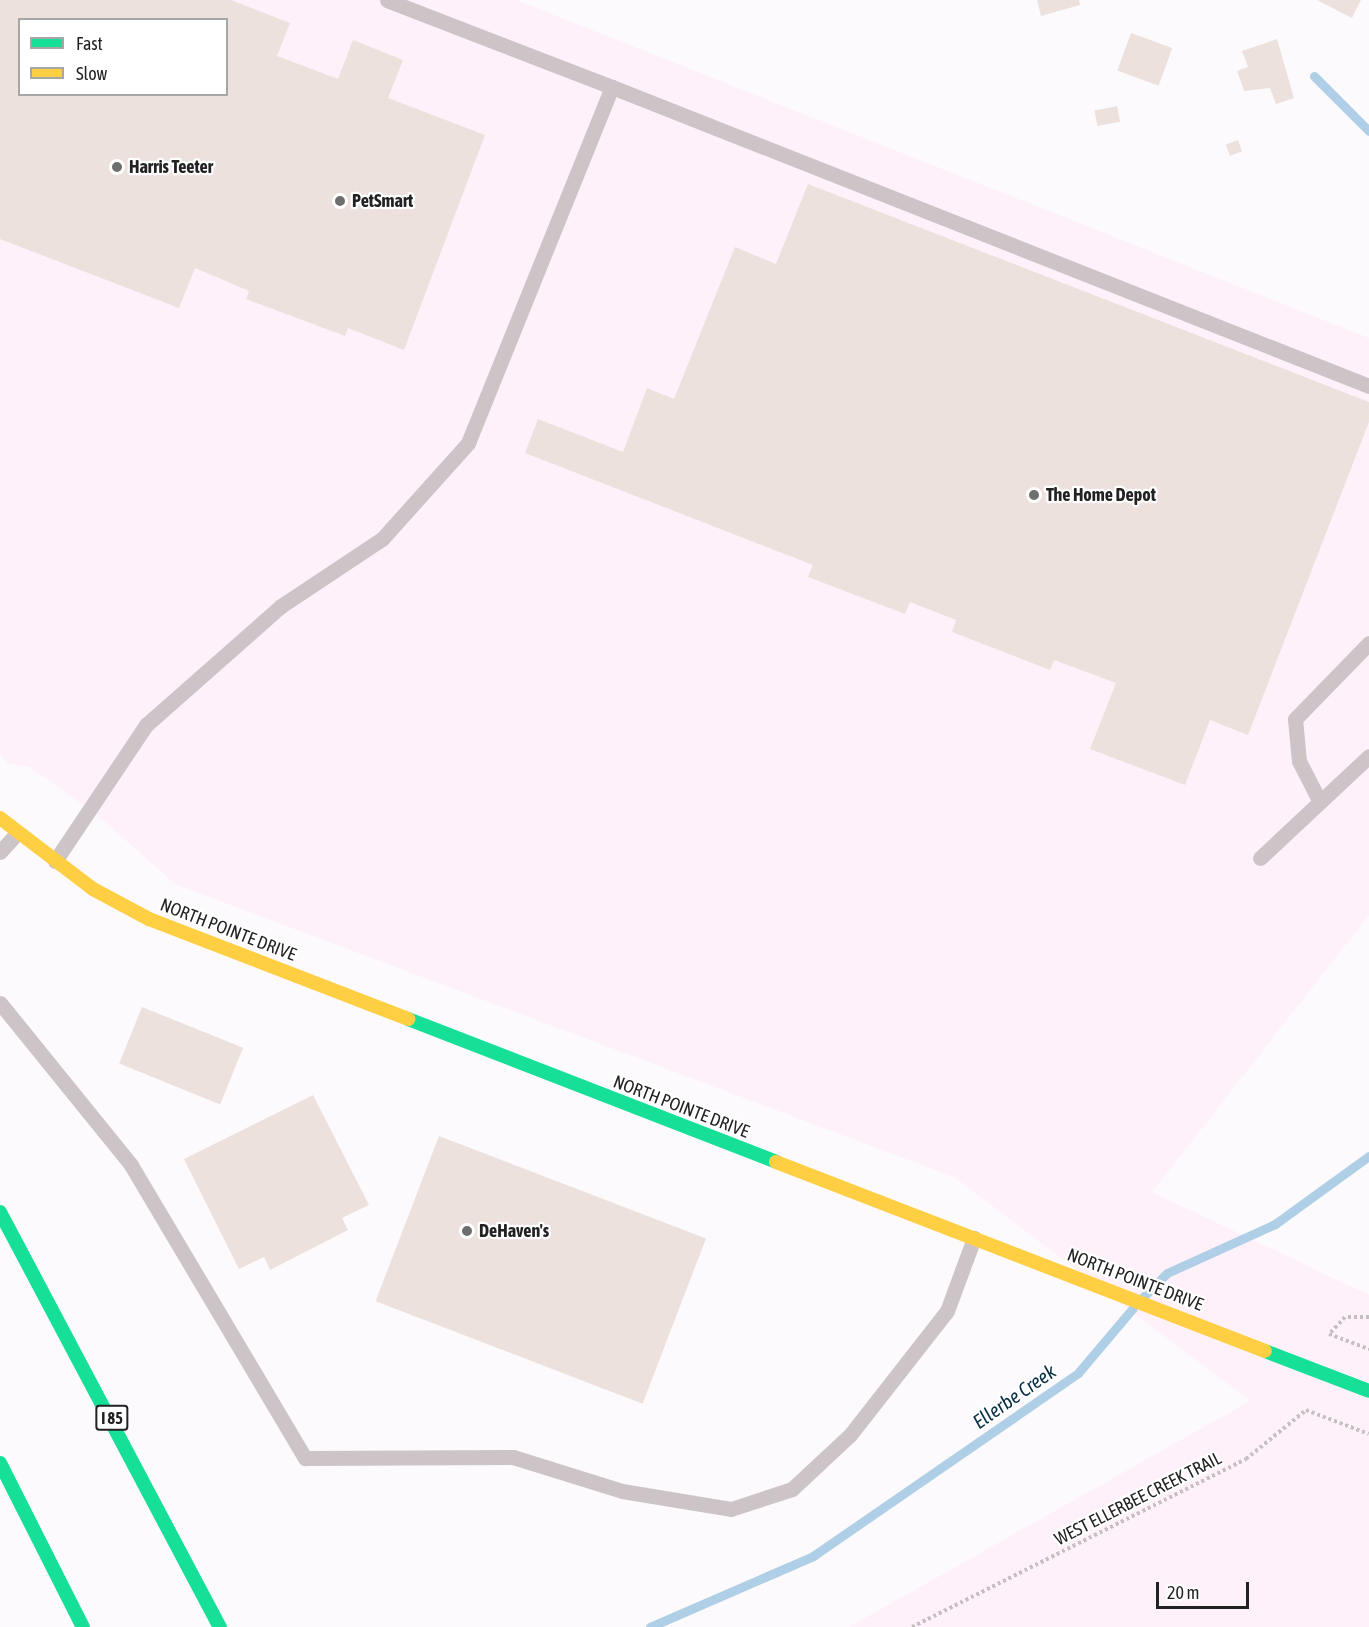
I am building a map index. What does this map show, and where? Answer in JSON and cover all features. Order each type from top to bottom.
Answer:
[{"type":"main road","name":"NORTH POINTE DRIVE","points":[[0,818],[55,861],[149,919],[1369,1390]]},
{"type":"main road","name":"I 85","points":[[0,1212],[220,1627]]},
{"type":"main road","points":[[0,1463],[83,1627]]},
{"type":"lane","points":[[387,0],[1369,387]]},
{"type":"lane","points":[[55,861],[146,725],[280,606],[382,539],[468,443],[612,87]]},
{"type":"lane","points":[[1320,802],[1299,761],[1294,719],[1369,643]]},
{"type":"lane","points":[[1260,858],[1369,756]]},
{"type":"lane","points":[[0,852],[17,833]]},
{"type":"lane","points":[[0,1003],[131,1165],[305,1458],[513,1457],[622,1491],[731,1509],[792,1489],[850,1435],[947,1311],[974,1238]]},
{"type":"path","points":[[1369,1317],[1345,1317],[1329,1334],[1369,1349]]},
{"type":"path","name":"WEST ELLERBEE CREEK TRAIL","points":[[912,1627],[1246,1459],[1306,1410],[1369,1434]]},
{"type":"shaded area","points":[[0,0],[516,0],[1369,338],[1369,915],[1152,1192],[1369,1295],[1369,1627],[849,1627],[1250,1401],[954,1177],[175,884],[96,814],[30,767],[9,764],[0,755]]},
{"type":"building","points":[[0,0],[231,0],[290,23],[277,56],[338,79],[353,40],[403,60],[388,98],[485,135],[404,350],[348,328],[345,336],[246,299],[249,291],[195,268],[179,308],[0,239]]},
{"type":"building","points":[[1037,0],[1079,0],[1080,5],[1041,16]]},
{"type":"building","points":[[1317,0],[1361,0],[1352,18]]},
{"type":"building","points":[[1131,33],[1172,48],[1159,86],[1117,71]]},
{"type":"building","points":[[1277,39],[1294,98],[1276,104],[1270,88],[1244,91],[1237,71],[1248,67],[1242,51]]},
{"type":"building","points":[[1117,106],[1120,122],[1097,126],[1094,110]]},
{"type":"building","points":[[1238,140],[1242,151],[1230,156],[1226,144]]},
{"type":"building","name":"The Home Depot","points":[[808,184],[1369,402],[1369,422],[1248,735],[1210,720],[1185,785],[1090,749],[1116,683],[1054,660],[1050,670],[952,632],[956,620],[910,602],[905,614],[808,577],[813,565],[525,453],[538,419],[623,452],[647,388],[674,399],[735,247],[776,264]]},
{"type":"building","points":[[142,1007],[243,1048],[220,1104],[119,1064]]},
{"type":"building","points":[[313,1095],[369,1205],[342,1218],[348,1230],[270,1270],[264,1257],[239,1269],[184,1159]]},
{"type":"building","points":[[439,1136],[706,1238],[643,1404],[376,1301]]},
{"type":"waterway","points":[[1314,76],[1369,131]]},
{"type":"waterway","name":"Ellerbe Creek","points":[[1142,1298],[1167,1273],[1275,1224],[1369,1156]]},
{"type":"waterway","name":"Ellerbe Creek","points":[[650,1627],[813,1556],[1078,1373],[1133,1308]]},
{"type":"traffic: fast","points":[[408,1019],[776,1162]]},
{"type":"traffic: fast","points":[[0,1212],[220,1627]]},
{"type":"traffic: fast","points":[[1265,1351],[1369,1391]]},
{"type":"traffic: fast","points":[[0,1463],[83,1627]]},
{"type":"traffic: slow","points":[[0,818],[93,889],[149,919],[408,1019]]},
{"type":"traffic: slow","points":[[776,1162],[1265,1351]]},
{"type":"place","name":"Harris Teeter","points":[[117,167]]},
{"type":"place","name":"PetSmart","points":[[340,201]]},
{"type":"place","name":"The Home Depot","points":[[1034,495]]},
{"type":"place","name":"DeHaven's","points":[[467,1231]]}]
